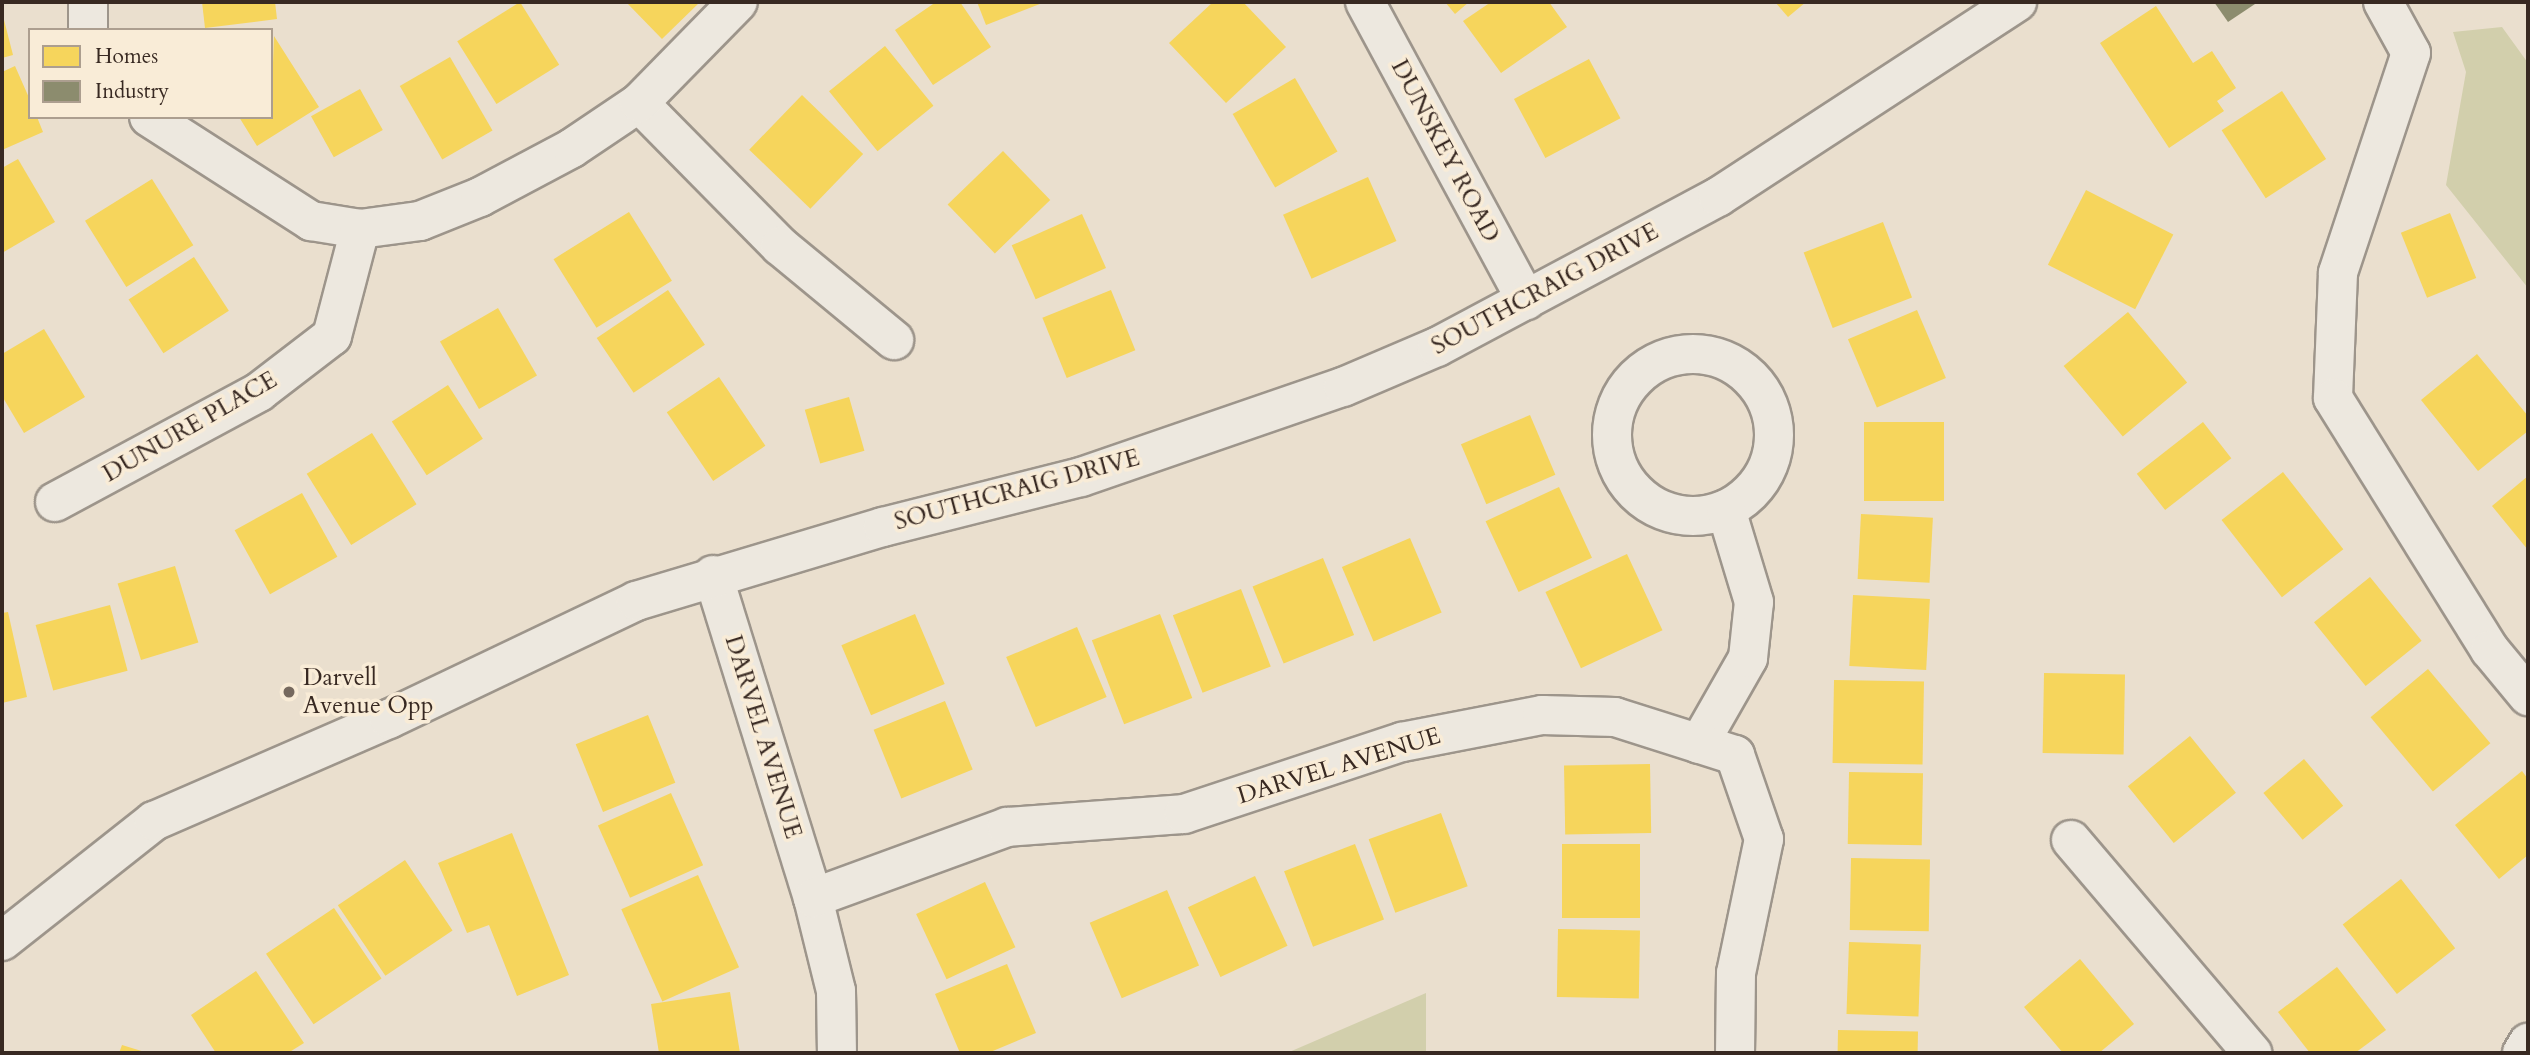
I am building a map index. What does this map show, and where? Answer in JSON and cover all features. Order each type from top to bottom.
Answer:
[{"type":"street","points":[[88,2],[88,28]]},
{"type":"street","points":[[152,119],[311,221],[360,229],[420,221],[480,197],[572,148],[639,103],[738,2]]},
{"type":"street","name":"DUNSKEY ROAD","points":[[1364,2],[1526,300]]},
{"type":"street","name":"SOUTHCRAIG DRIVE","points":[[2,941],[154,821],[390,719],[636,601],[713,575],[1094,472],[1343,387],[1437,347],[1718,197],[2017,2]]},
{"type":"street","points":[[2384,2],[2411,53],[2338,273],[2333,398],[2490,650],[2528,696]]},
{"type":"street","points":[[639,103],[780,246],[894,340]]},
{"type":"street","name":"DUNURE PLACE","points":[[55,502],[259,392],[332,337],[360,229]]},
{"type":"street","points":[[1703,354],[1728,362],[1749,376],[1765,397],[1773,436],[1764,474],[1748,495],[1726,509],[1699,516],[1672,513],[1647,502],[1627,483],[1615,459],[1612,432],[1617,405],[1631,382],[1652,364],[1676,355],[1703,354]]},
{"type":"street","points":[[1699,744],[1748,658],[1754,602],[1726,509]]},
{"type":"street","name":"DARVEL AVENUE","points":[[713,575],[813,898],[836,990],[837,1053]]},
{"type":"street","name":"DARVEL AVENUE","points":[[813,898],[1007,827],[1184,814],[1402,742],[1542,715],[1615,717],[1735,755],[1764,839],[1736,973],[1735,1053]]},
{"type":"street","points":[[2071,840],[2252,1053]]},
{"type":"street","points":[[2522,1053],[2528,1043]]},
{"type":"shaded area","points":[[2502,27],[2528,63],[2528,288],[2446,185],[2466,72],[2453,32]]},
{"type":"shaded area","points":[[1426,993],[1426,1053],[1287,1053]]},
{"type":"building: Homes","points":[[202,2],[275,2],[277,19],[205,28]]},
{"type":"building: Homes","points":[[520,2],[559,65],[496,104],[457,41]]},
{"type":"building: Homes","points":[[626,2],[700,2],[662,39]]},
{"type":"building: Homes","points":[[936,2],[960,2],[991,47],[933,85],[895,30]]},
{"type":"building: Homes","points":[[977,2],[1045,2],[986,25]]},
{"type":"building: Homes","points":[[1213,2],[1243,2],[1286,47],[1226,103],[1169,43]]},
{"type":"building: Homes","points":[[1445,2],[1469,2],[1455,14]]},
{"type":"building: Homes","points":[[1491,2],[1549,2],[1567,27],[1501,73],[1463,21]]},
{"type":"building: Homes","points":[[1775,2],[1806,2],[1788,17]]},
{"type":"building: Homes","points":[[2156,6],[2193,63],[2212,51],[2236,88],[2217,101],[2224,111],[2169,148],[2100,43]]},
{"type":"building: Homes","points":[[2,12],[13,55],[2,58]]},
{"type":"building: Homes","points":[[274,36],[319,107],[257,146],[240,119],[273,119]]},
{"type":"building: Homes","points":[[885,46],[933,106],[878,151],[829,91]]},
{"type":"building: Homes","points":[[450,57],[492,131],[442,160],[400,86]]},
{"type":"building: Homes","points":[[1589,59],[1620,118],[1545,158],[1514,99]]},
{"type":"building: Homes","points":[[15,66],[28,95],[28,119],[38,119],[43,132],[2,150],[2,72]]},
{"type":"building: Homes","points":[[1295,78],[1338,152],[1275,188],[1233,114]]},
{"type":"building: Homes","points":[[360,89],[383,130],[334,157],[311,116]]},
{"type":"building: Homes","points":[[2282,91],[2326,159],[2266,198],[2222,130]]},
{"type":"building: Homes","points":[[802,95],[863,154],[810,209],[749,150]]},
{"type":"building: Homes","points":[[1003,151],[1050,200],[995,253],[948,204]]},
{"type":"building: Homes","points":[[18,159],[55,222],[2,253],[2,168]]},
{"type":"building: Homes","points":[[1368,177],[1396,241],[1312,279],[1283,215]]},
{"type":"building: Homes","points":[[152,179],[193,245],[126,287],[85,221]]},
{"type":"building: Homes","points":[[2086,190],[2173,234],[2135,309],[2048,265]]},
{"type":"building: Homes","points":[[629,212],[672,281],[596,328],[554,259]]},
{"type":"building: Homes","points":[[2450,213],[2476,278],[2427,298],[2401,233]]},
{"type":"building: Homes","points":[[1082,214],[1106,268],[1036,299],[1012,245]]},
{"type":"building: Homes","points":[[1883,222],[1912,298],[1833,328],[1804,252]]},
{"type":"building: Homes","points":[[194,257],[229,311],[163,353],[129,299]]},
{"type":"building: Homes","points":[[668,290],[705,345],[634,393],[597,338]]},
{"type":"building: Homes","points":[[1111,290],[1135,350],[1067,378],[1042,318]]},
{"type":"building: Homes","points":[[498,308],[537,376],[479,409],[440,342]]},
{"type":"building: Homes","points":[[1917,310],[1946,378],[1877,407],[1848,339]]},
{"type":"building: Homes","points":[[2128,312],[2187,382],[2123,436],[2064,366]]},
{"type":"building: Homes","points":[[44,329],[85,397],[24,433],[2,396],[2,354]]},
{"type":"building: Homes","points":[[2477,354],[2528,416],[2528,431],[2478,471],[2421,400]]},
{"type":"building: Homes","points":[[719,377],[765,446],[713,481],[667,412]]},
{"type":"building: Homes","points":[[448,385],[483,439],[427,475],[392,421]]},
{"type":"building: Homes","points":[[849,397],[864,451],[820,464],[805,410]]},
{"type":"building: Homes","points":[[1530,415],[1555,475],[1486,504],[1461,444]]},
{"type":"building: Homes","points":[[1864,422],[1944,422],[1944,501],[1864,501]]},
{"type":"building: Homes","points":[[2203,422],[2231,458],[2165,510],[2137,474]]},
{"type":"building: Homes","points":[[372,433],[417,504],[351,545],[307,474]]},
{"type":"building: Homes","points":[[2283,472],[2343,549],[2282,597],[2222,520]]},
{"type":"building: Homes","points":[[2528,476],[2528,550],[2492,506]]},
{"type":"building: Homes","points":[[1559,487],[1592,558],[1519,592],[1486,521]]},
{"type":"building: Homes","points":[[302,493],[337,557],[270,594],[235,530]]},
{"type":"building: Homes","points":[[1861,514],[1933,518],[1929,583],[1858,579]]},
{"type":"building: Homes","points":[[1410,538],[1442,613],[1374,641],[1342,567]]},
{"type":"building: Homes","points":[[1627,554],[1662,630],[1581,668],[1545,592]]},
{"type":"building: Homes","points":[[1323,558],[1354,635],[1284,663],[1253,586]]},
{"type":"building: Homes","points":[[175,566],[198,643],[141,660],[118,584]]},
{"type":"building: Homes","points":[[2370,577],[2422,641],[2366,686],[2314,622]]},
{"type":"building: Homes","points":[[1241,589],[1271,666],[1203,693],[1173,615]]},
{"type":"building: Homes","points":[[1853,595],[1930,599],[1926,670],[1849,666]]},
{"type":"building: Homes","points":[[110,605],[128,671],[53,691],[36,625]]},
{"type":"building: Homes","points":[[8,612],[27,697],[2,703],[2,613]]},
{"type":"building: Homes","points":[[915,614],[945,684],[871,715],[841,645]]},
{"type":"building: Homes","points":[[1160,614],[1192,698],[1124,724],[1092,640]]},
{"type":"building: Homes","points":[[1077,627],[1107,697],[1036,727],[1006,657]]},
{"type":"building: Homes","points":[[2428,669],[2490,743],[2433,792],[2371,717]]},
{"type":"building: Homes","points":[[2044,673],[2125,674],[2124,754],[2043,753]]},
{"type":"building: Homes","points":[[1834,680],[1924,682],[1923,765],[1833,763]]},
{"type":"building: Homes","points":[[945,701],[973,770],[901,798],[874,730]]},
{"type":"building: Homes","points":[[648,715],[675,783],[603,812],[576,744]]},
{"type":"building: Homes","points":[[2190,736],[2236,793],[2174,843],[2128,786]]},
{"type":"building: Homes","points":[[2304,759],[2343,806],[2303,840],[2263,793]]},
{"type":"building: Homes","points":[[1650,764],[1651,833],[1565,834],[1564,766]]},
{"type":"building: Homes","points":[[2522,771],[2528,779],[2528,855],[2499,879],[2455,825]]},
{"type":"building: Homes","points":[[1849,772],[1923,773],[1922,845],[1848,844]]},
{"type":"building: Homes","points":[[671,793],[703,865],[630,898],[598,826]]},
{"type":"building: Homes","points":[[1441,813],[1468,886],[1395,913],[1369,839]]},
{"type":"building: Homes","points":[[512,833],[569,975],[517,996],[489,925],[467,933],[438,863]]},
{"type":"building: Homes","points":[[1355,844],[1384,920],[1313,947],[1284,871]]},
{"type":"building: Homes","points":[[1562,844],[1640,844],[1640,918],[1562,918]]},
{"type":"building: Homes","points":[[1851,858],[1930,859],[1929,931],[1850,930]]},
{"type":"building: Homes","points":[[405,860],[453,930],[385,976],[338,905]]},
{"type":"building: Homes","points":[[698,875],[739,967],[662,1001],[621,909]]},
{"type":"building: Homes","points":[[1255,876],[1288,946],[1220,977],[1188,907]]},
{"type":"building: Homes","points":[[2401,879],[2455,948],[2397,994],[2343,925]]},
{"type":"building: Homes","points":[[985,882],[1015,947],[947,979],[916,914]]},
{"type":"building: Homes","points":[[1167,890],[1199,965],[1122,998],[1090,923]]},
{"type":"building: Homes","points":[[334,908],[382,978],[314,1024],[266,954]]},
{"type":"building: Homes","points":[[1558,929],[1640,930],[1639,998],[1557,997]]},
{"type":"building: Homes","points":[[1849,942],[1921,945],[1918,1016],[1846,1014]]},
{"type":"building: Homes","points":[[2080,959],[2134,1024],[2099,1053],[2063,1053],[2024,1007]]},
{"type":"building: Homes","points":[[1007,964],[1036,1033],[988,1053],[960,1053],[935,994]]},
{"type":"building: Homes","points":[[2337,967],[2386,1030],[2355,1053],[2310,1053],[2278,1012]]},
{"type":"building: Homes","points":[[256,971],[304,1043],[288,1053],[216,1053],[191,1015]]},
{"type":"building: Homes","points":[[730,992],[740,1053],[659,1053],[651,1004]]},
{"type":"building: Homes","points":[[1838,1030],[1918,1031],[1918,1053],[1838,1053]]},
{"type":"building: Homes","points":[[122,1045],[148,1053],[119,1053]]},
{"type":"building: Industry","points":[[2214,2],[2258,2],[2228,22]]},
{"type":"place","name":"Darvell Avenue Opp","points":[[289,692]]}]
